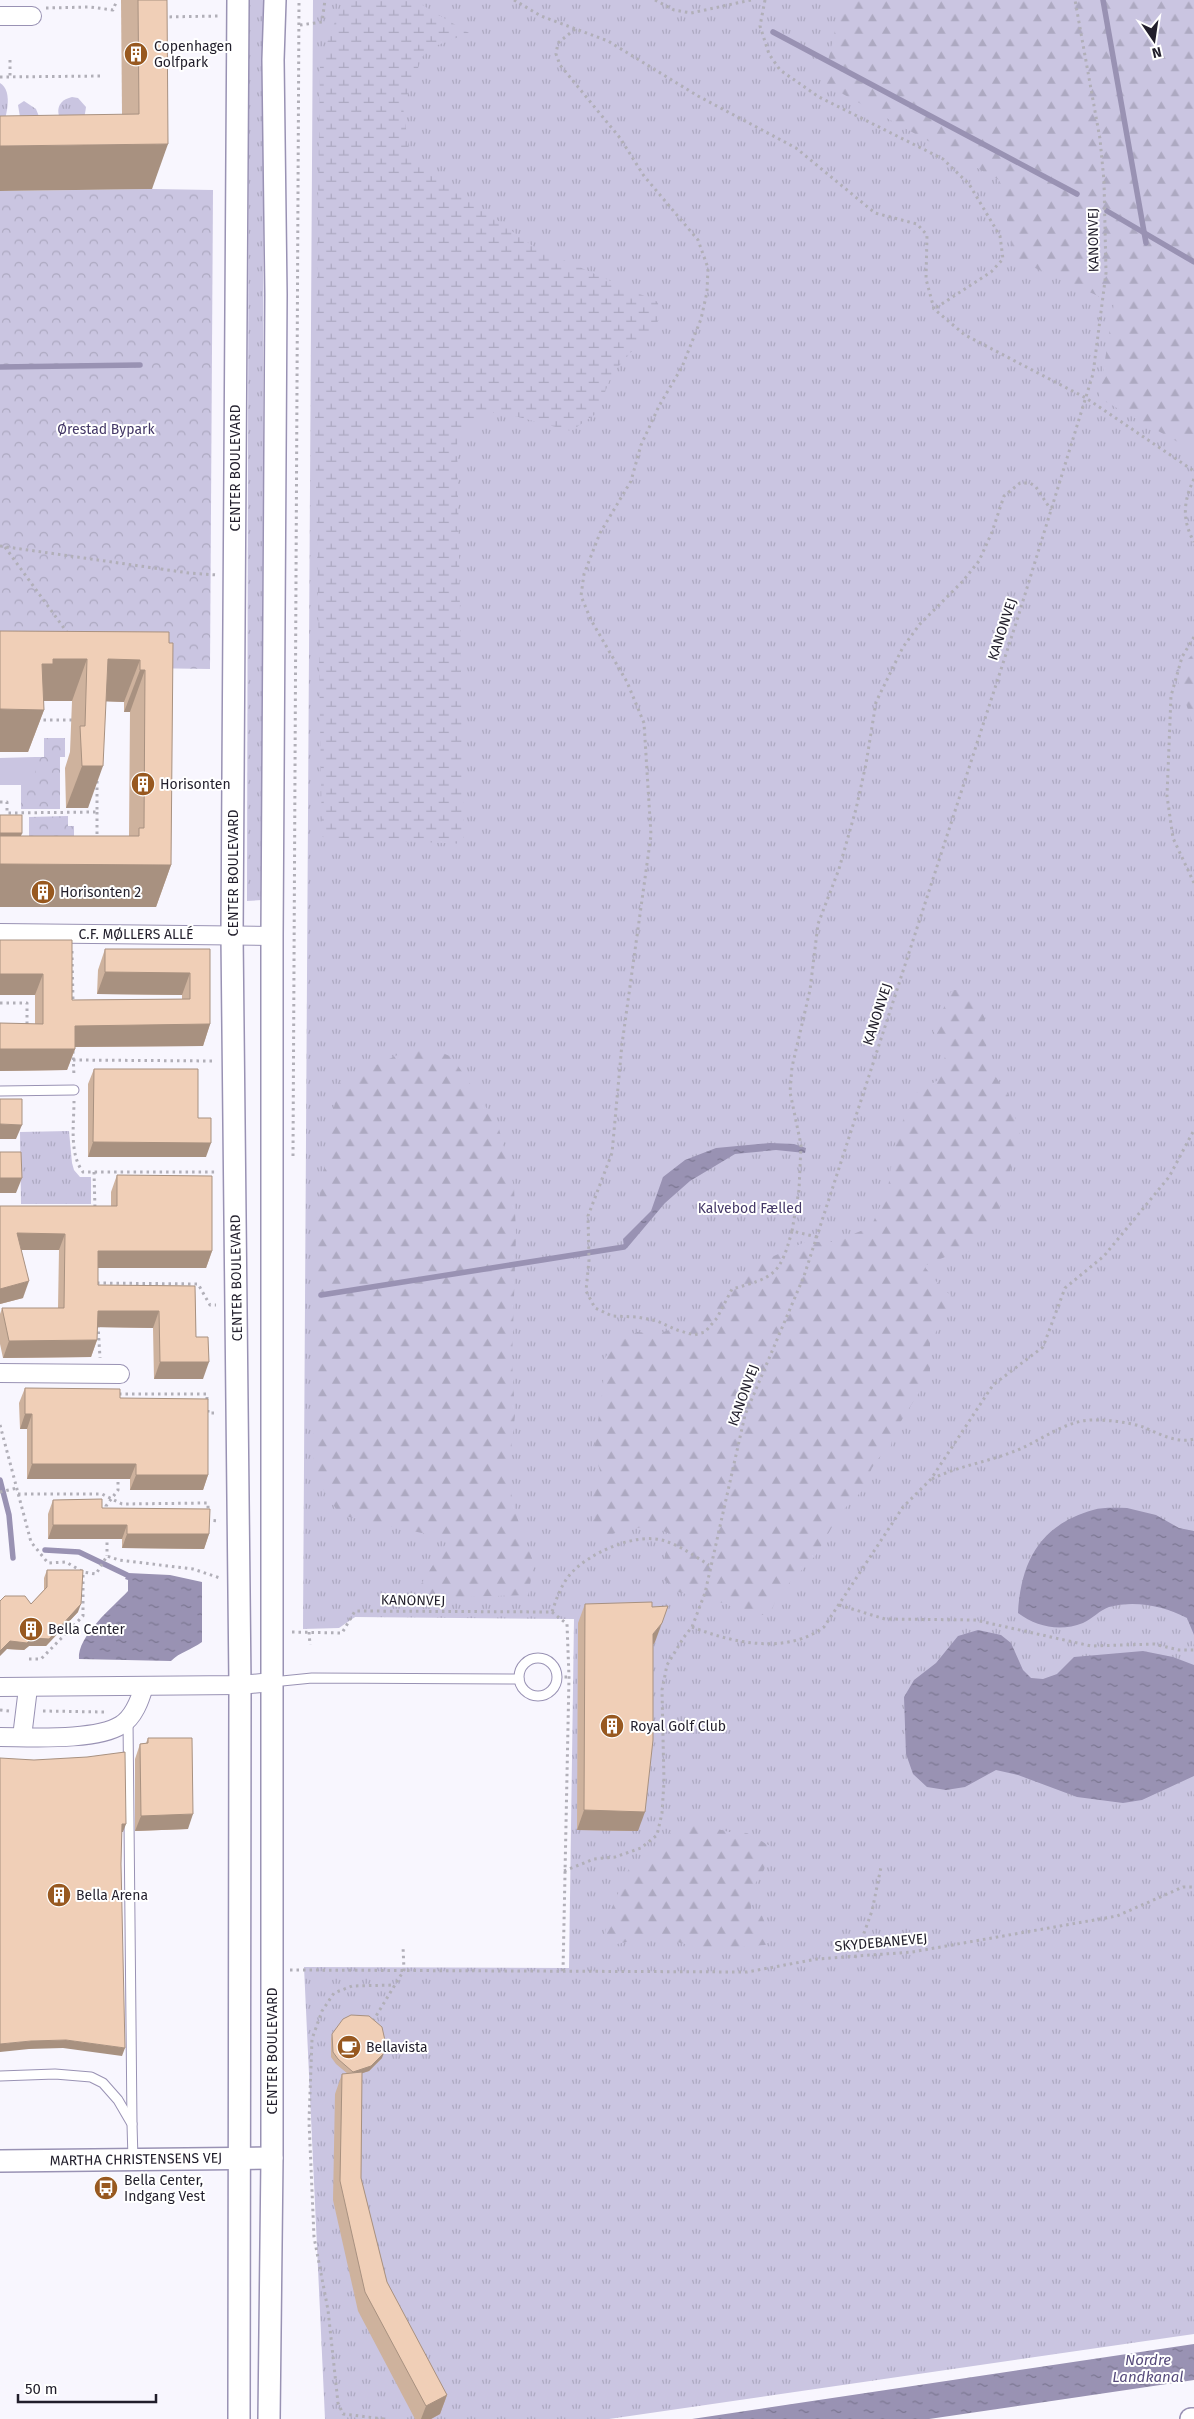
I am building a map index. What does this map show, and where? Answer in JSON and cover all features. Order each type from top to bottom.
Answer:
[{"type":"street","name":"CENTER BOULEVARD","points":[[238,0],[232,935],[240,1685],[239,2419]]},
{"type":"street","name":"CENTER BOULEVARD","points":[[269,2419],[272,2158],[272,936],[276,304],[273,60],[275,0]]},
{"type":"street","points":[[0,16],[32,16]]},
{"type":"street","name":"C.F. MØLLERS ALLÉ","points":[[0,933],[272,936]]},
{"type":"street","points":[[0,1372],[120,1374]]},
{"type":"street","points":[[0,1687],[240,1685],[272,1682]]},
{"type":"street","points":[[0,1737],[94,1735],[122,1725],[139,1704],[144,1686]]},
{"type":"street","points":[[22,1737],[28,1688]]},
{"type":"street","name":"MARTHA CHRISTENSENS VEJ","points":[[0,2161],[272,2158]]},
{"type":"lane","points":[[0,1091],[74,1090]]},
{"type":"lane","points":[[538,1658],[549,1661],[558,1677],[554,1688],[539,1697],[528,1694],[523,1690],[519,1673],[526,1662],[538,1658]]},
{"type":"lane","points":[[272,1682],[312,1678],[519,1679]]},
{"type":"lane","points":[[128,1718],[133,2160]]},
{"type":"lane","points":[[0,2076],[55,2074],[91,2076],[103,2083],[118,2100],[132,2124]]},
{"type":"path","points":[[32,16],[44,8],[90,7],[114,10],[117,0]]},
{"type":"path","points":[[293,1158],[299,0]]},
{"type":"path","points":[[300,25],[322,22],[324,0]]},
{"type":"path","points":[[514,0],[541,16],[608,41],[698,96],[796,148],[875,213],[916,224],[927,234],[926,279],[934,309],[965,335],[1086,398],[1194,471]]},
{"type":"path","points":[[655,0],[674,10],[691,13],[751,0]]},
{"type":"path","points":[[765,0],[760,26],[769,54],[780,70],[820,97],[943,159],[969,184],[1000,236],[1003,259],[991,272],[934,309]]},
{"type":"path","name":"KANONVEJ","points":[[564,1871],[594,1859],[615,1857],[641,1848],[657,1835],[662,1813],[664,1782],[662,1690],[667,1665],[692,1627],[705,1593],[746,1415],[804,1276],[817,1237],[1093,374],[1106,273],[1104,181],[1100,140],[1075,0]]},
{"type":"path","points":[[162,17],[222,16]]},
{"type":"path","points":[[575,29],[558,43],[556,54],[560,65],[620,138],[644,176],[698,240],[708,268],[707,292],[701,319],[682,367],[659,406],[641,445],[630,481],[600,533],[584,574],[581,596],[591,620],[627,682],[644,723],[651,835],[622,1044],[612,1153],[588,1216],[589,1260],[586,1290],[595,1308],[612,1316],[637,1316],[657,1320],[676,1330],[694,1335],[705,1332],[717,1318],[732,1289],[760,1281],[773,1273],[784,1259],[792,1231],[799,1190],[801,1154],[801,1144],[790,1092],[792,1067],[810,990],[818,924],[839,869],[853,818],[866,764],[876,702],[903,647],[920,624],[962,582],[979,561],[992,532],[1004,496],[1020,484],[1030,483],[1036,487],[1051,510]]},
{"type":"path","points":[[10,60],[10,77]]},
{"type":"path","points":[[0,77],[104,76]]},
{"type":"path","points":[[1194,479],[1186,495],[1184,509],[1187,529],[1194,542]]},
{"type":"path","points":[[0,546],[189,573],[235,575]]},
{"type":"path","points":[[5,546],[74,640]]},
{"type":"path","points":[[1194,636],[1182,657],[1171,696],[1167,796],[1173,838],[1194,883]]},
{"type":"path","points":[[29,720],[77,720]]},
{"type":"path","points":[[97,775],[97,848]]},
{"type":"path","points":[[0,802],[7,802],[7,813],[97,812]]},
{"type":"path","points":[[72,934],[73,1008]]},
{"type":"path","points":[[0,1004],[26,1003],[27,1027]]},
{"type":"path","points":[[18,1027],[36,1027]]},
{"type":"path","points":[[73,1043],[74,1152],[78,1166],[83,1172],[235,1172]]},
{"type":"path","points":[[73,1060],[234,1062]]},
{"type":"path","points":[[692,1627],[719,1638],[747,1643],[795,1641],[807,1637],[824,1627],[903,1507],[931,1479],[993,1385],[1043,1346],[1065,1288],[1104,1256],[1169,1177],[1194,1130]]},
{"type":"path","points":[[94,1172],[95,1218]]},
{"type":"path","points":[[85,1209],[95,1209]]},
{"type":"path","points":[[792,1231],[817,1237]]},
{"type":"path","points":[[97,1273],[97,1292]]},
{"type":"path","points":[[97,1283],[198,1284],[210,1305],[236,1306]]},
{"type":"path","points":[[98,1319],[100,1374]]},
{"type":"path","points":[[119,1404],[120,1374]]},
{"type":"path","points":[[120,1394],[207,1394],[208,1413],[238,1414]]},
{"type":"path","points":[[931,1479],[947,1471],[1017,1450],[1070,1424],[1092,1420],[1141,1426],[1167,1437],[1188,1441],[1194,1440]]},
{"type":"path","points":[[0,1425],[31,1542],[48,1563],[66,1562],[83,1572],[96,1574],[107,1557],[106,1526]]},
{"type":"path","points":[[106,1516],[106,1506],[118,1490],[118,1471]]},
{"type":"path","points":[[1,1492],[17,1488]]},
{"type":"path","points":[[18,1494],[102,1494],[122,1504],[208,1503],[207,1521],[222,1521]]},
{"type":"path","points":[[563,1972],[569,1677],[567,1624],[552,1612],[559,1591],[569,1576],[592,1556],[612,1546],[641,1539],[664,1540],[710,1566]]},
{"type":"path","points":[[107,1557],[193,1569],[239,1584]]},
{"type":"path","points":[[28,1659],[41,1659],[83,1616],[83,1572]]},
{"type":"path","points":[[839,1605],[885,1619],[975,1620],[1091,1646],[1154,1644],[1179,1650],[1194,1650]]},
{"type":"path","name":"KANONVEJ","points":[[288,1632],[342,1633],[355,1610],[552,1612]]},
{"type":"path","points":[[309,1632],[310,1645]]},
{"type":"path","points":[[558,1677],[569,1677]]},
{"type":"path","points":[[0,1710],[115,1712],[128,1718]]},
{"type":"path","points":[[855,1958],[872,1911],[880,1867]]},
{"type":"path","name":"SKYDEBANEVEJ","points":[[287,1970],[747,1972],[817,1959],[855,1958],[912,1952],[1117,1916],[1183,1887],[1194,1887]]},
{"type":"path","points":[[373,2020],[404,1970],[403,1946]]},
{"type":"path","points":[[384,2419],[343,2414],[338,2403],[328,2310],[314,2237],[309,2121],[312,2039],[327,2002],[334,1993],[352,1986],[395,1985]]},
{"type":"green space","points":[[249,0],[264,0],[262,900],[247,901]]},
{"type":"green space","name":"Kalvebod Fælled","points":[[313,0],[1194,0],[1194,2334],[609,2419],[325,2419],[304,1967],[569,1968],[574,1619],[355,1617],[339,1628],[303,1629]]},
{"type":"green space","points":[[343,0],[414,0],[469,33],[425,50],[403,107],[410,157],[534,247],[658,302],[659,320],[612,374],[597,413],[571,431],[496,411],[457,436],[464,844],[322,837],[315,422],[320,62]]},
{"type":"green space","points":[[842,0],[1194,0],[1194,451],[1099,398],[1114,303],[1015,259],[999,180],[823,83]]},
{"type":"green space","points":[[0,83],[7,92],[8,99],[0,132]]},
{"type":"green space","points":[[72,97],[78,98],[86,107],[84,120],[61,121],[58,113],[59,106],[64,100]]},
{"type":"green space","points":[[24,101],[36,109],[40,119],[20,117],[18,105]]},
{"type":"green space","name":"Ørestad Bypark","points":[[213,190],[210,669],[0,666],[0,191]]},
{"type":"green space","points":[[1194,653],[1194,727],[1175,672]]},
{"type":"green space","points":[[44,738],[65,738],[65,757],[60,757],[60,809],[21,809],[21,785],[35,785],[35,757],[44,757]]},
{"type":"green space","points":[[35,757],[35,785],[0,785],[0,758]]},
{"type":"green space","points":[[68,816],[68,826],[74,826],[74,871],[29,871],[29,817]]},
{"type":"green space","points":[[952,990],[971,990],[984,1016],[988,1065],[1009,1097],[1020,1135],[996,1221],[968,1252],[945,1257],[924,1266],[943,1290],[956,1298],[930,1342],[930,1375],[893,1434],[891,1446],[878,1459],[869,1474],[867,1486],[840,1513],[816,1555],[778,1595],[770,1614],[747,1617],[727,1604],[674,1591],[658,1572],[664,1560],[670,1534],[661,1530],[643,1527],[626,1530],[599,1539],[589,1506],[600,1471],[594,1450],[603,1387],[604,1360],[614,1343],[637,1332],[658,1334],[688,1323],[709,1312],[736,1277],[765,1260],[805,1242],[833,1242],[871,1227],[888,1188],[894,1148],[911,1096],[938,1080],[947,1050],[933,1031]]},
{"type":"green space","points":[[421,1044],[452,1057],[498,1125],[514,1187],[516,1234],[512,1361],[515,1415],[508,1480],[517,1517],[534,1564],[528,1595],[412,1599],[449,1539],[340,1515],[313,1474],[317,1211],[338,1083]]},
{"type":"green space","points":[[69,1131],[74,1170],[80,1177],[91,1177],[91,1204],[21,1204],[20,1132]]},
{"type":"green space","points":[[687,1821],[729,1832],[747,1833],[770,1846],[764,1870],[751,1890],[751,1910],[762,1916],[772,1940],[765,1945],[708,1950],[654,1936],[617,1944],[605,1934],[610,1912],[630,1866],[654,1855],[675,1827]]},
{"type":"water","points":[[770,1143],[794,1144],[806,1148],[805,1153],[776,1150],[735,1154],[690,1181],[665,1203],[627,1248],[624,1247],[623,1239],[651,1211],[663,1177],[685,1160],[716,1148]]},
{"type":"water","points":[[1127,1508],[1156,1515],[1179,1528],[1194,1531],[1194,1635],[1187,1618],[1169,1610],[1149,1605],[1129,1604],[1109,1607],[1083,1623],[1066,1627],[1041,1625],[1018,1613],[1020,1594],[1029,1562],[1047,1535],[1059,1525],[1093,1510]]},
{"type":"water","points":[[128,1573],[170,1575],[202,1582],[202,1642],[171,1661],[79,1659],[84,1641],[97,1622],[128,1591],[128,1580],[125,1579]]},
{"type":"water","points":[[978,1630],[1001,1635],[1011,1643],[1023,1670],[1031,1678],[1043,1679],[1057,1674],[1074,1657],[1143,1651],[1173,1657],[1194,1665],[1194,1776],[1142,1800],[1123,1803],[1077,1797],[1018,1775],[996,1770],[965,1787],[946,1790],[927,1787],[913,1774],[906,1754],[904,1697],[914,1680],[936,1663],[958,1636]]},
{"type":"water","name":"Nordre Landkanal","points":[[1194,2344],[1194,2380],[929,2419],[692,2419]]},
{"type":"building","points":[[138,0],[167,0],[168,144],[0,146],[0,116],[139,114]]},
{"type":"building","points":[[0,631],[169,632],[169,643],[173,643],[171,865],[0,864],[0,836],[139,836],[139,828],[144,828],[145,670],[140,670],[140,660],[108,659],[103,766],[82,766],[80,726],[85,726],[87,659],[53,659],[53,664],[42,664],[44,710],[0,709]]},
{"type":"building","points":[[0,815],[22,815],[22,833],[0,833]]},
{"type":"building","points":[[0,940],[72,940],[72,1000],[190,999],[190,973],[105,972],[105,949],[210,949],[210,1024],[75,1026],[75,1049],[0,1049],[0,1023],[43,1024],[43,974],[0,974]]},
{"type":"building","points":[[94,1069],[198,1069],[198,1118],[211,1118],[211,1143],[93,1142]]},
{"type":"building","points":[[0,1099],[22,1099],[22,1125],[0,1124]]},
{"type":"building","points":[[0,1152],[21,1152],[22,1178],[0,1178]]},
{"type":"building","points":[[117,1175],[212,1176],[212,1251],[98,1251],[98,1285],[195,1286],[196,1337],[208,1337],[209,1362],[160,1362],[159,1311],[98,1311],[97,1340],[9,1341],[2,1308],[64,1308],[65,1234],[17,1233],[29,1281],[0,1289],[0,1206],[117,1206]]},
{"type":"building","points":[[25,1388],[120,1389],[120,1398],[208,1399],[208,1475],[136,1475],[136,1464],[32,1464],[32,1414],[25,1414]]},
{"type":"building","points":[[102,1499],[102,1508],[210,1509],[209,1534],[127,1534],[127,1525],[53,1525],[53,1500]]},
{"type":"building","name":"Bella Center","points":[[47,1570],[83,1570],[81,1604],[49,1639],[32,1638],[27,1643],[10,1641],[0,1651],[0,1601],[5,1596],[25,1596],[31,1604],[47,1587]]},
{"type":"building","name":"Royal Golf Club","points":[[652,1602],[652,1607],[668,1606],[662,1623],[653,1634],[653,1740],[645,1812],[584,1810],[585,1604]]},
{"type":"building","points":[[148,1738],[192,1738],[193,1814],[141,1816],[140,1744],[148,1743]]},
{"type":"building","name":"Bella Arena","points":[[125,1752],[126,1824],[122,1824],[121,1864],[125,2048],[66,2040],[0,2044],[0,1758],[34,1760],[87,1757]]},
{"type":"building","points":[[351,2015],[369,2016],[382,2027],[386,2045],[384,2053],[371,2066],[353,2072],[333,2052],[332,2034],[343,2019]]},
{"type":"building","points":[[362,2072],[361,2178],[387,2282],[447,2395],[426,2406],[365,2292],[340,2181],[342,2074]]},
{"type":"waterway","points":[[1103,0],[1146,243]]},
{"type":"waterway","points":[[773,32],[1077,194]]},
{"type":"waterway","points":[[1107,211],[1194,262]]},
{"type":"waterway","points":[[0,367],[140,365]]},
{"type":"waterway","points":[[321,1295],[624,1247]]},
{"type":"waterway","points":[[0,1480],[9,1515],[13,1558]]},
{"type":"waterway","points":[[45,1550],[79,1552],[127,1575]]},
{"type":"place","name":"Copenhagen Golfpark","points":[[136,54]]},
{"type":"place","name":"Horisonten","points":[[143,784]]},
{"type":"place","name":"Horisonten 2","points":[[43,892]]},
{"type":"place","name":"Bella Center","points":[[31,1629]]},
{"type":"place","name":"Royal Golf Club","points":[[612,1726]]},
{"type":"place","name":"Bella Arena","points":[[59,1895]]},
{"type":"place","name":"Bellavista","points":[[349,2047]]},
{"type":"place","name":"Bella Center, Indgang Vest","points":[[106,2188]]}]
